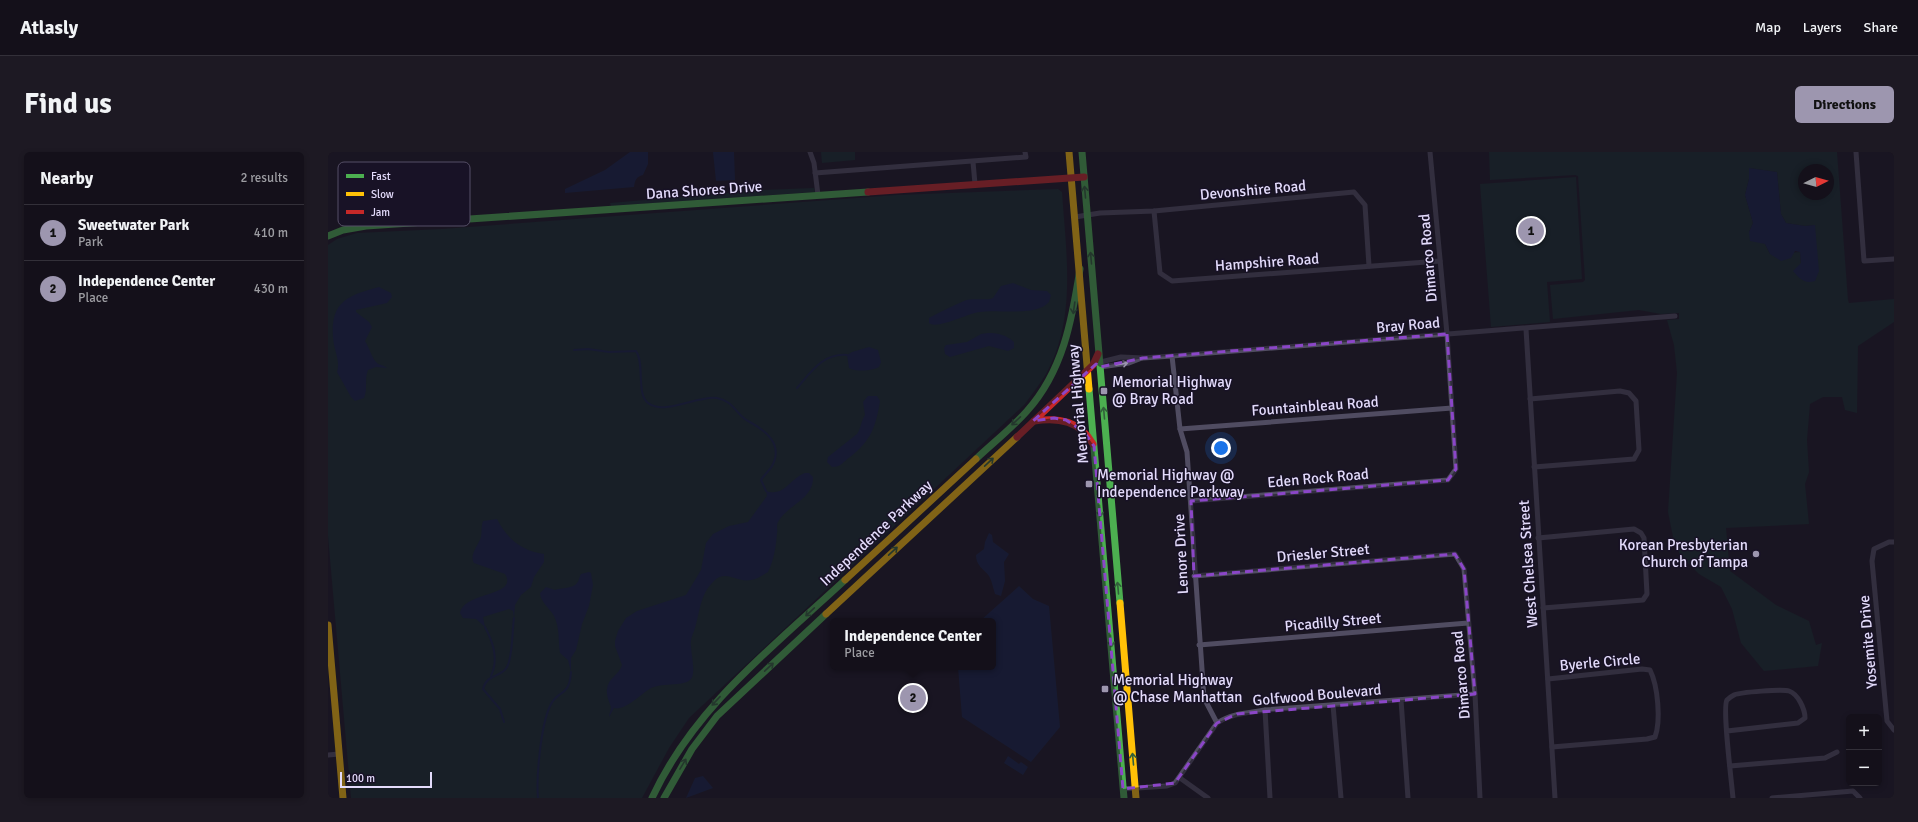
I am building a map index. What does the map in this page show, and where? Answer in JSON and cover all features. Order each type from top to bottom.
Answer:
[{"type":"main road","name":"Memorial Highway","points":[[1069,152],[1124,798]]},
{"type":"main road","name":"Memorial Highway","points":[[1082,152],[1099,353]]},
{"type":"main road","name":"Dana Shores Drive","points":[[470,219],[1084,177]]},
{"type":"main road","name":"Dana Shores Drive","points":[[328,236],[343,230],[366,226]]},
{"type":"main road","name":"Independence Parkway","points":[[652,798],[680,746],[701,718],[723,694],[1033,405],[1051,377],[1066,344],[1074,311],[1080,269]]},
{"type":"main road","points":[[1086,346],[1097,364]]},
{"type":"main road","name":"Independence Parkway","points":[[664,798],[697,742],[730,703],[1033,421],[1088,373],[1097,364],[1099,353]]},
{"type":"main road","name":"Memorial Highway","points":[[1097,364],[1109,478],[1136,798]]},
{"type":"main road","points":[[1033,421],[1050,418],[1066,420],[1084,432],[1094,446]]},
{"type":"main road","points":[[1097,478],[1109,478]]},
{"type":"main road","points":[[1104,567],[1116,566]]},
{"type":"main road","points":[[328,626],[330,674],[343,798]]},
{"type":"main road","points":[[1113,665],[1125,664]]},
{"type":"street","points":[[810,152],[818,195]]},
{"type":"street","points":[[815,173],[1026,157],[1025,152]]},
{"type":"street","name":"Dimarco Road","points":[[1430,152],[1447,334],[1456,469],[1448,480]]},
{"type":"street","points":[[1856,152],[1864,261],[1894,259]]},
{"type":"street","points":[[973,162],[975,184]]},
{"type":"street","name":"Devonshire Road","points":[[1075,217],[1354,192],[1365,205],[1369,266]]},
{"type":"street","name":"Hampshire Road","points":[[1154,211],[1160,272],[1172,281],[1440,261]]},
{"type":"street","name":"Bray Road","points":[[1097,364],[1121,357],[1143,358],[1172,356],[1675,316]]},
{"type":"street","name":"West Chelsea Street","points":[[1526,329],[1555,798]]},
{"type":"street","name":"Lenore Drive","points":[[1172,356],[1180,428],[1187,452],[1191,501],[1194,576],[1204,698],[1217,723]]},
{"type":"street","name":"Bray Road","points":[[1097,364],[1129,363],[1143,358]]},
{"type":"street","points":[[1530,398],[1620,391],[1629,393],[1636,401],[1639,450],[1634,459],[1534,467]]},
{"type":"street","name":"Fountainbleau Road","points":[[1180,428],[1452,408]]},
{"type":"street","name":"Eden Rock Road","points":[[1191,501],[1448,480]]},
{"type":"street","points":[[1538,538],[1634,529],[1641,533],[1644,538],[1647,594],[1643,600],[1543,608]]},
{"type":"street","name":"Yosemite Drive","points":[[1894,542],[1889,542],[1874,549],[1872,561],[1887,721],[1894,730]]},
{"type":"street","name":"Dimarco Road","points":[[1455,554],[1464,569],[1475,694],[1480,798]]},
{"type":"street","name":"Driesler Street","points":[[1194,576],[1455,554]]},
{"type":"street","name":"Picadilly Street","points":[[1199,645],[1468,623]]},
{"type":"street","name":"Byerle Circle","points":[[1548,678],[1642,668],[1650,670],[1655,679],[1659,727],[1655,737],[1647,739],[1552,747]]},
{"type":"street","points":[[1727,731],[1798,723],[1805,718],[1805,713],[1796,694],[1789,691],[1780,690],[1734,694],[1727,700],[1725,706],[1727,731],[1730,766],[1733,798]]},
{"type":"street","name":"Golfwood Boulevard","points":[[1217,723],[1226,717],[1265,710],[1475,694]]},
{"type":"street","points":[[1401,700],[1408,798]]},
{"type":"street","points":[[1333,705],[1341,798]]},
{"type":"street","points":[[1265,710],[1270,798]]},
{"type":"street","points":[[1123,789],[1170,785],[1180,778],[1217,723]]},
{"type":"street","points":[[1730,766],[1825,758],[1836,752]]},
{"type":"street","points":[[328,755],[339,754]]},
{"type":"street","points":[[1180,778],[1208,798]]},
{"type":"street","points":[[1772,798],[1853,792],[1860,798]]},
{"type":"highlighted area","points":[[1447,334],[1456,469],[1448,480],[1191,501],[1194,576],[1455,554],[1464,569],[1475,694],[1237,714],[1217,723],[1175,783],[1123,789],[1094,446],[1084,432],[1066,420],[1054,418],[1033,421],[1096,364],[1100,367],[1143,358]]},
{"type":"green space","points":[[821,152],[855,152],[855,160],[822,163]]},
{"type":"green space","points":[[1489,152],[1837,152],[1849,303],[1894,299],[1894,322],[1858,346],[1857,413],[1845,410],[1842,397],[1823,397],[1810,404],[1807,440],[1809,472],[1805,484],[1809,524],[1726,528],[1730,571],[1776,605],[1809,621],[1816,645],[1822,643],[1818,666],[1764,671],[1741,643],[1732,609],[1721,587],[1699,574],[1680,555],[1673,537],[1668,512],[1677,373],[1674,345],[1667,320],[1679,319],[1679,313],[1661,314],[1639,310],[1553,319],[1550,285],[1583,282],[1585,280],[1578,176],[1490,180]],"holes":[[[1749,168],[1777,172],[1781,214],[1786,223],[1805,226],[1814,225],[1816,252],[1801,263],[1800,252],[1770,254],[1765,244],[1759,242],[1749,232],[1753,223],[1745,195],[1749,179]]]},
{"type":"green space","points":[[1576,177],[1582,279],[1547,282],[1550,322],[1491,327],[1480,184]]},
{"type":"green space","points":[[814,188],[815,192],[611,206],[610,203],[761,190]]},
{"type":"green space","points":[[1058,189],[1062,192],[1066,238],[1066,308],[1056,353],[1041,382],[1025,404],[689,718],[669,748],[642,798],[351,798],[328,536],[328,245],[337,239],[357,233],[442,229],[897,195]]},
{"type":"water","points":[[630,152],[648,152],[648,164],[643,175],[636,179],[634,187],[565,193],[565,189],[605,170]]},
{"type":"water","points":[[713,152],[734,152],[735,180],[716,181]]},
{"type":"water","points":[[1749,168],[1777,172],[1781,214],[1786,223],[1805,226],[1815,225],[1819,271],[1815,281],[1808,282],[1802,280],[1793,271],[1801,263],[1800,252],[1795,251],[1791,258],[1781,261],[1770,254],[1765,244],[1750,241],[1749,232],[1753,223],[1745,195],[1749,179]]},
{"type":"water","points":[[1013,283],[1031,290],[1047,291],[1051,295],[1049,302],[1043,307],[1026,311],[988,311],[975,313],[945,323],[933,325],[929,323],[929,318],[951,307],[967,300],[993,298],[1001,286]]},
{"type":"water","points":[[379,287],[391,293],[392,297],[387,303],[356,310],[356,312],[369,322],[372,327],[365,341],[373,358],[377,363],[387,368],[376,367],[368,370],[364,398],[355,401],[351,397],[337,372],[338,362],[334,345],[333,331],[334,320],[336,311],[348,298]]},
{"type":"water","points":[[988,333],[1005,336],[1014,342],[1014,348],[1008,351],[989,346],[950,357],[945,354],[944,348],[946,345],[967,342],[981,334]]},
{"type":"water","points":[[869,347],[878,350],[881,362],[879,367],[864,370],[849,368],[847,355]]},
{"type":"water","points":[[868,396],[877,396],[880,401],[877,418],[868,439],[857,451],[840,465],[832,467],[827,462],[828,457],[857,434],[865,415],[863,402]]},
{"type":"water","points":[[805,473],[809,473],[813,477],[812,485],[805,496],[787,511],[778,522],[772,563],[768,572],[751,580],[741,580],[723,576],[714,581],[705,592],[691,640],[693,672],[691,679],[683,683],[653,687],[627,705],[614,708],[609,717],[611,707],[607,694],[608,685],[622,665],[615,646],[615,641],[618,631],[626,618],[637,611],[686,595],[701,570],[706,543],[713,534],[729,526],[748,522],[767,496],[766,491],[778,492]]},
{"type":"water","points":[[497,519],[505,532],[516,543],[529,550],[544,554],[544,562],[534,577],[531,587],[521,595],[515,605],[514,618],[513,611],[509,609],[483,617],[485,627],[476,619],[463,618],[460,613],[464,606],[471,601],[498,591],[504,587],[507,581],[505,574],[474,563],[473,560],[473,554],[481,537],[483,521]]},
{"type":"water","points":[[989,533],[992,535],[993,542],[1009,554],[1004,562],[1005,581],[1001,596],[995,594],[989,576],[976,559],[976,555],[984,549]]},
{"type":"water","points":[[591,573],[593,585],[589,606],[582,624],[576,650],[571,658],[571,672],[568,660],[560,653],[556,621],[540,596],[540,593],[546,587],[555,590],[573,586],[578,582],[581,574]]},
{"type":"water","points":[[1019,586],[1033,599],[1049,606],[1060,727],[1031,762],[962,717],[958,670],[996,670],[996,618],[983,618]]},
{"type":"water","points":[[1008,756],[1019,764],[1021,762],[1028,767],[1023,775],[1004,763]]},
{"type":"water","points":[[703,776],[713,788],[686,798],[695,778]]},
{"type":"waterway","points":[[574,350],[588,349],[609,352],[636,351],[639,357],[641,386],[644,399],[648,403],[655,406],[672,406],[709,398],[717,398],[727,402],[740,415],[766,433],[774,444],[776,451],[775,458],[772,466],[761,480],[766,491]]},
{"type":"waterway","points":[[797,388],[824,360],[839,355],[847,355]]},
{"type":"waterway","points":[[504,722],[500,709],[483,689],[488,680],[501,673],[507,667],[511,650],[514,618]]},
{"type":"waterway","points":[[485,627],[493,645],[495,657],[495,663],[491,676]]},
{"type":"waterway","points":[[538,798],[540,751],[544,725],[553,700],[566,690],[571,672]]},
{"type":"traffic: fast","points":[[1082,152],[1120,603]]},
{"type":"traffic: fast","points":[[470,219],[868,192]]},
{"type":"traffic: fast","points":[[328,236],[343,230],[366,226]]},
{"type":"traffic: fast","points":[[976,459],[1027,411],[1039,396],[1049,379],[1064,344],[1080,269]]},
{"type":"traffic: fast","points":[[1089,389],[1124,798]]},
{"type":"traffic: fast","points":[[652,798],[669,765],[690,735],[713,707],[763,654],[845,580]]},
{"type":"traffic: fast","points":[[664,798],[692,749],[717,716],[826,614]]},
{"type":"traffic: slow","points":[[1069,152],[1089,389]]},
{"type":"traffic: slow","points":[[826,614],[1017,437]]},
{"type":"traffic: slow","points":[[845,580],[976,459]]},
{"type":"traffic: slow","points":[[1120,603],[1136,798]]},
{"type":"traffic: slow","points":[[328,625],[343,798]]},
{"type":"traffic: jam","points":[[868,192],[1084,177]]},
{"type":"traffic: jam","points":[[1017,437],[1093,365],[1098,354]]},
{"type":"traffic: jam","points":[[1034,421],[1060,420],[1068,422],[1082,430],[1093,444]]},
{"type":"place","name":"Sweetwater Park","points":[[1531,231]]},
{"type":"place","name":"Memorial Highway @ Bray Road","points":[[1104,391]]},
{"type":"place","name":"Memorial Highway @ Independence Parkway","points":[[1089,484]]},
{"type":"place","name":"Korean Presbyterian Church of Tampa","points":[[1756,554]]},
{"type":"place","name":"Memorial Highway @ Chase Manhattan","points":[[1105,689]]},
{"type":"place","name":"Independence Center","points":[[913,698]]}]
